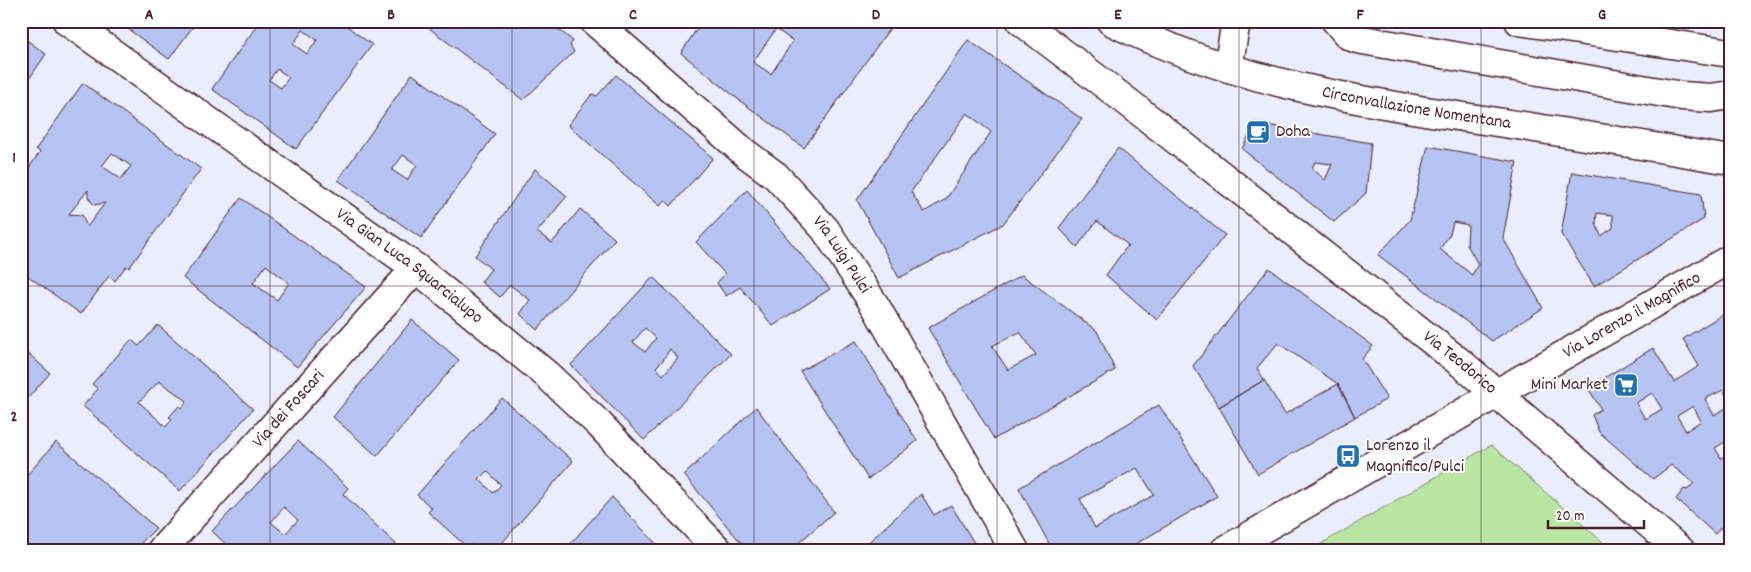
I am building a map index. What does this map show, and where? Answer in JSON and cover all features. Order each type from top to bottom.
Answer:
[{"type":"street","name":"Via Gian Luca Squarcialupo","points":[[67,21],[416,268],[546,374],[612,437],[719,551]]},
{"type":"street","name":"Via Luigi Pulci","points":[[594,21],[745,153],[776,176],[825,229],[876,307],[1016,551]]},
{"type":"street","name":"Via Teodorico","points":[[1021,21],[1498,393],[1681,551]]},
{"type":"street","name":"Circonvallazione Nomentana","points":[[1111,21],[1183,52],[1273,82],[1400,108],[1730,160]]},
{"type":"street","points":[[1228,68],[1236,21]]},
{"type":"street","points":[[1336,21],[1348,35],[1357,39],[1682,96],[1711,98],[1730,95]]},
{"type":"street","points":[[1518,21],[1730,53]]},
{"type":"street","name":"Via Lorenzo il Magnifico","points":[[1224,551],[1730,259]]},
{"type":"street","name":"Via dei Foscari","points":[[161,551],[416,268]]},
{"type":"green space","points":[[1491,445],[1613,551],[1309,551]]},
{"type":"building","points":[[117,21],[197,21],[169,59]]},
{"type":"building","points":[[260,21],[340,21],[372,45],[296,149],[212,89]],"holes":[[[303,30],[317,40],[307,54],[293,44]],[[277,69],[289,77],[281,88],[269,80]]]},
{"type":"building","points":[[433,21],[548,21],[573,41],[570,45],[574,52],[523,100],[429,28]]},
{"type":"building","points":[[702,21],[895,21],[804,148],[739,100],[681,53]],"holes":[[[776,29],[793,41],[771,74],[753,62]]]},
{"type":"building","points":[[21,36],[46,54],[21,91]]},
{"type":"building","points":[[968,40],[1082,119],[1003,224],[899,278],[857,200]],"holes":[[[967,113],[991,132],[946,199],[924,212],[911,192]]]},
{"type":"building","points":[[412,74],[495,134],[421,238],[338,180]],"holes":[[[403,155],[417,165],[407,180],[392,170]]]},
{"type":"building","points":[[616,75],[713,158],[671,206],[665,200],[660,206],[568,125],[592,94],[597,96]]},
{"type":"building","points":[[83,83],[201,169],[129,268],[126,266],[115,281],[109,276],[81,314],[21,271],[21,179],[40,152],[36,149]],"holes":[[[112,153],[131,166],[121,179],[102,166]],[[88,190],[88,197],[94,205],[105,203],[87,227],[82,215],[69,214]]]},
{"type":"building","points":[[1255,123],[1371,143],[1366,193],[1334,222],[1242,149]],"holes":[[[1315,162],[1332,164],[1325,180],[1312,168]]]},
{"type":"building","points":[[1428,146],[1517,162],[1503,238],[1543,308],[1492,341],[1378,255],[1410,220]],"holes":[[[1453,222],[1468,225],[1467,245],[1478,264],[1472,275],[1440,249],[1450,234]]]},
{"type":"building","points":[[1118,148],[1225,235],[1157,320],[1106,275],[1128,245],[1097,221],[1077,247],[1059,228]]},
{"type":"building","points":[[535,169],[567,196],[537,232],[552,243],[580,209],[615,239],[537,330],[520,314],[530,300],[510,285],[500,297],[481,282],[491,269],[475,256]]},
{"type":"building","points":[[1572,172],[1701,194],[1704,219],[1594,286],[1561,234]],"holes":[[[1597,213],[1613,215],[1613,228],[1601,236],[1596,223]]]},
{"type":"building","points":[[747,190],[830,289],[773,326],[740,287],[726,296],[717,283],[725,274],[696,242]]},
{"type":"building","points":[[241,198],[366,287],[297,367],[183,278]],"holes":[[[266,265],[289,283],[277,300],[253,283]]]},
{"type":"building","points":[[1269,268],[1373,346],[1362,359],[1387,399],[1355,417],[1338,384],[1278,343],[1257,368],[1264,380],[1219,407],[1193,366]]},
{"type":"building","points":[[1022,275],[1097,331],[1115,370],[994,439],[928,328]],"holes":[[[1020,332],[1036,355],[1008,370],[992,346]]]},
{"type":"building","points":[[653,277],[731,354],[644,440],[571,365]],"holes":[[[645,328],[656,338],[645,352],[633,342]],[[670,349],[678,358],[663,375],[656,367]]]},
{"type":"building","points":[[1725,313],[1730,316],[1730,403],[1723,390],[1705,399],[1714,415],[1730,406],[1730,443],[1728,440],[1715,448],[1721,458],[1730,454],[1730,517],[1715,534],[1676,499],[1684,489],[1687,490],[1694,483],[1671,465],[1653,479],[1599,432],[1592,415],[1601,409],[1588,388],[1653,348],[1674,382],[1699,366],[1683,339]],"holes":[[[1652,393],[1662,409],[1645,419],[1636,403]],[[1693,406],[1701,421],[1686,431],[1677,416]]]},
{"type":"building","points":[[412,320],[459,360],[377,456],[333,417]]},
{"type":"building","points":[[158,325],[253,409],[180,491],[83,406],[98,389],[92,384],[131,340],[139,346]],"holes":[[[159,381],[187,401],[182,408],[179,406],[169,417],[172,419],[166,427],[139,402]]]},
{"type":"building","points":[[856,341],[917,441],[868,479],[800,371]]},
{"type":"building","points":[[21,347],[50,373],[21,406]]},
{"type":"building","points":[[1264,380],[1285,414],[1338,384],[1355,417],[1258,474],[1219,407]]},
{"type":"building","points":[[502,398],[573,461],[495,551],[480,551],[472,544],[468,548],[428,512],[432,508],[417,495]],"holes":[[[487,471],[501,485],[493,493],[479,479]]]},
{"type":"building","points":[[1159,405],[1217,496],[1124,551],[1053,551],[1019,488]],"holes":[[[1137,468],[1154,495],[1095,528],[1080,499]]]},
{"type":"building","points":[[756,407],[834,512],[789,551],[748,551],[684,475]]},
{"type":"building","points":[[298,441],[348,488],[343,494],[400,548],[397,551],[335,551],[328,545],[322,551],[233,551],[212,531]],"holes":[[[284,507],[298,520],[285,534],[271,522]]]},
{"type":"building","points":[[56,442],[156,528],[133,551],[21,551],[21,482]]},
{"type":"building","points":[[921,494],[934,515],[951,505],[979,551],[859,551]]},
{"type":"building","points":[[612,497],[663,551],[564,551]]},
{"type":"place","name":"Doha","points":[[1258,132]]},
{"type":"place","name":"Mini Market","points":[[1626,385]]},
{"type":"place","name":"Lorenzo il Magnifico/Pulci","points":[[1348,456]]}]
